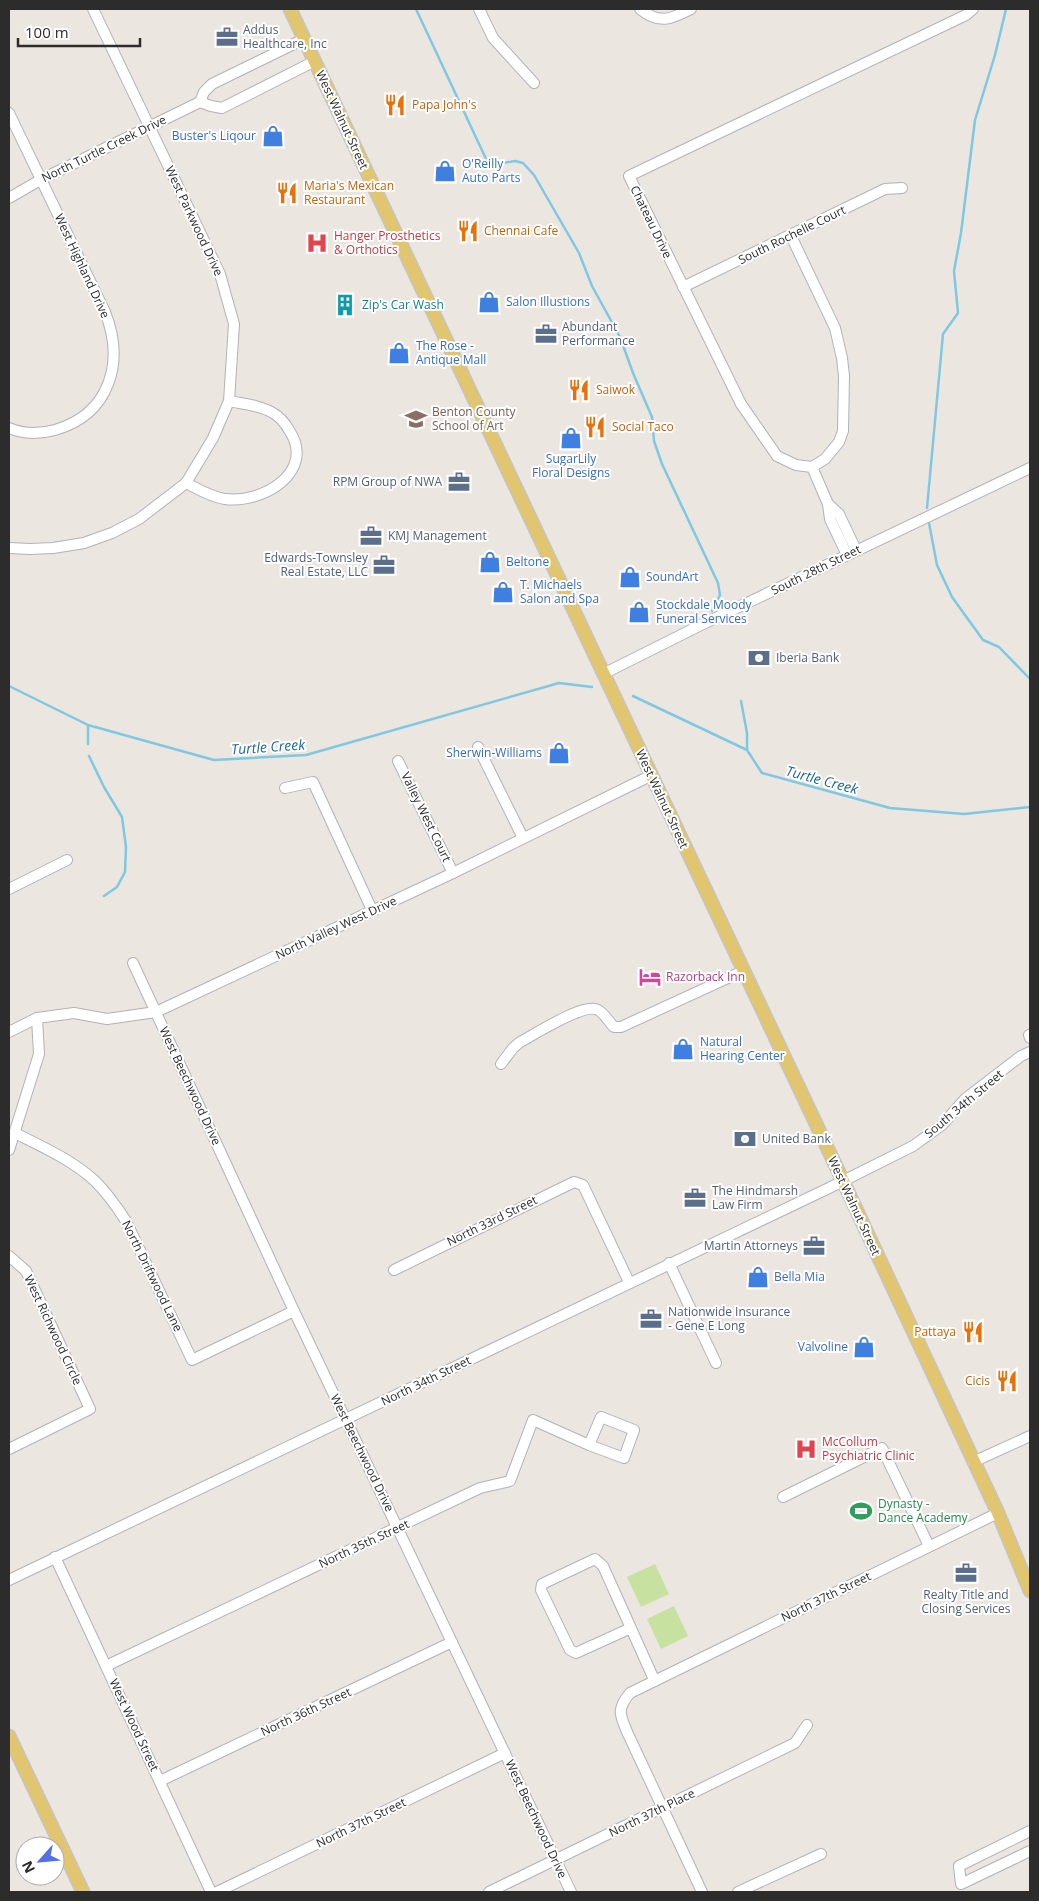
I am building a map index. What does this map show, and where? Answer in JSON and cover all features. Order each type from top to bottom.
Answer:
[{"type":"main road","name":"West Walnut Street","points":[[290,9],[998,1513],[1030,1590]]},
{"type":"main road","points":[[9,1736],[83,1892]]},
{"type":"street","name":"West Parkwood Drive","points":[[9,548],[30,550],[84,543],[112,533],[139,519],[186,483],[213,438],[228,401],[234,324],[220,274],[92,9]]},
{"type":"street","points":[[479,9],[496,43],[534,83]]},
{"type":"street","points":[[640,9],[660,19],[670,19],[691,9]]},
{"type":"street","name":"Chateau Drive","points":[[812,467],[796,465],[777,456],[741,404],[726,377],[629,176],[966,15],[973,9]]},
{"type":"street","name":"North Turtle Creek Drive","points":[[9,198],[42,179],[200,102],[204,92],[212,84],[304,38]]},
{"type":"street","points":[[200,102],[222,108],[315,61]]},
{"type":"street","name":"West Highland Drive","points":[[9,112],[111,328],[114,342],[113,369],[108,386],[101,400],[81,419],[49,432],[27,433],[9,428]]},
{"type":"street","name":"South Rochelle Court","points":[[683,287],[885,189],[902,188]]},
{"type":"street","points":[[791,236],[835,328],[842,358],[844,376],[843,431],[839,442],[825,459],[812,467],[828,504],[838,514],[852,552]]},
{"type":"street","points":[[186,483],[205,493],[224,499],[243,500],[274,488],[286,479],[294,466],[297,449],[292,435],[284,422],[273,413],[260,407],[228,401]]},
{"type":"street","name":"South 28th Street","points":[[602,674],[852,552],[1030,468]]},
{"type":"street","points":[[478,747],[523,838]]},
{"type":"street","name":"Valley West Court","points":[[398,761],[453,872]]},
{"type":"street","name":"North Valley West Drive","points":[[9,1032],[38,1018],[74,1013],[107,1019],[156,1012],[453,872],[652,775]]},
{"type":"street","points":[[285,788],[313,782],[372,910]]},
{"type":"street","points":[[9,889],[68,860]]},
{"type":"street","name":"West Beechwood Drive","points":[[132,963],[294,1311],[570,1892]]},
{"type":"street","points":[[501,1064],[520,1042],[577,1013],[588,1009],[595,1009],[603,1014],[614,1027],[621,1027],[743,971]]},
{"type":"street","points":[[9,1150],[39,1054],[38,1018]]},
{"type":"street","name":"South 34th Street","points":[[842,1181],[913,1146],[942,1124],[965,1099],[1021,1056],[1030,1052]]},
{"type":"street","name":"North Driftwood Lane","points":[[15,1133],[62,1156],[94,1181],[113,1201],[126,1221],[192,1360],[294,1311]]},
{"type":"street","name":"North 34th Street","points":[[9,1580],[842,1181]]},
{"type":"street","name":"North 33rd Street","points":[[394,1270],[574,1182],[582,1185],[630,1282]]},
{"type":"street","name":"West Richwood Circle","points":[[9,1256],[26,1270],[90,1409],[9,1449]]},
{"type":"street","points":[[669,1264],[716,1363]]},
{"type":"street","name":"North 35th Street","points":[[106,1666],[480,1488],[510,1481],[532,1420],[590,1444],[624,1458],[634,1430],[601,1417],[590,1444]]},
{"type":"street","points":[[974,1462],[1030,1436]]},
{"type":"street","points":[[783,1497],[882,1448],[929,1546]]},
{"type":"street","name":"North 37th Street","points":[[702,1892],[620,1716],[621,1704],[630,1693],[998,1513]]},
{"type":"street","name":"West Wood Street","points":[[55,1558],[211,1892]]},
{"type":"street","points":[[631,1628],[576,1653],[570,1650],[541,1590],[542,1584],[595,1559],[603,1566],[631,1628],[654,1681]]},
{"type":"street","name":"North 36th Street","points":[[160,1781],[452,1642]]},
{"type":"street","name":"North 37th Place","points":[[489,1892],[795,1743],[807,1725]]},
{"type":"street","name":"North 37th Street","points":[[217,1892],[505,1753]]},
{"type":"street","points":[[1030,1832],[959,1866],[961,1884],[1030,1851]]},
{"type":"street","points":[[738,1892],[821,1854]]},
{"type":"green space","points":[[655,1564],[669,1594],[641,1607],[627,1577]]},
{"type":"green space","points":[[674,1606],[688,1636],[661,1649],[647,1619]]},
{"type":"waterway","points":[[416,9],[487,161],[491,165],[515,161],[523,163],[534,175],[579,253],[592,286],[620,337],[652,417],[654,441],[662,464],[718,583],[720,595],[712,611]]},
{"type":"waterway","points":[[927,508],[943,334],[958,313],[954,271],[961,233],[975,120],[995,55],[1006,9]]},
{"type":"waterway","points":[[929,523],[937,565],[952,597],[983,640],[999,647],[1030,679]]},
{"type":"waterway","name":"Turtle Creek","points":[[9,686],[88,725],[214,760],[306,755],[559,683],[592,687]]},
{"type":"waterway","name":"Turtle Creek","points":[[633,696],[747,750],[762,773],[890,808],[964,814],[1030,807]]},
{"type":"waterway","points":[[741,701],[747,733],[747,750]]},
{"type":"waterway","points":[[88,726],[88,744]]},
{"type":"waterway","points":[[89,756],[104,787],[122,817],[126,847],[125,872],[117,887],[104,896]]},
{"type":"place","name":"Addus Healthcare, Inc","points":[[227,37]]},
{"type":"place","name":"Papa John's","points":[[395,105]]},
{"type":"place","name":"Buster's Liqour","points":[[273,136]]},
{"type":"place","name":"O'Reilly Auto Parts","points":[[445,171]]},
{"type":"place","name":"Maria's Mexican Restaurant","points":[[287,193]]},
{"type":"place","name":"Chennai Cafe","points":[[468,231]]},
{"type":"place","name":"Hanger Prosthetics & Orthotics","points":[[317,243]]},
{"type":"place","name":"Salon Illustions","points":[[489,302]]},
{"type":"place","name":"Zip's Car Wash","points":[[345,305]]},
{"type":"place","name":"Abundant Performance","points":[[546,334]]},
{"type":"place","name":"The Rose - Antique Mall","points":[[399,353]]},
{"type":"place","name":"Saiwok","points":[[579,390]]},
{"type":"place","name":"Benton County School of Art","points":[[416,419]]},
{"type":"place","name":"Social Taco","points":[[595,427]]},
{"type":"place","name":"SugarLily Floral Designs","points":[[571,438]]},
{"type":"place","name":"RPM Group of NWA","points":[[459,482]]},
{"type":"place","name":"KMJ Management","points":[[371,536]]},
{"type":"place","name":"Beltone","points":[[490,562]]},
{"type":"place","name":"Edwards-Townsley Real Estate, LLC","points":[[384,565]]},
{"type":"place","name":"SoundArt","points":[[630,577]]},
{"type":"place","name":"T. Michaels Salon and Spa","points":[[503,592]]},
{"type":"place","name":"Stockdale Moody Funeral Services","points":[[639,612]]},
{"type":"place","name":"Iberia Bank","points":[[759,658]]},
{"type":"place","name":"Sherwin-Williams","points":[[559,753]]},
{"type":"place","name":"Razorback Inn","points":[[650,977]]},
{"type":"place","name":"Natural Hearing Center","points":[[683,1049]]},
{"type":"place","name":"United Bank","points":[[745,1139]]},
{"type":"place","name":"The Hindmarsh Law Firm","points":[[695,1198]]},
{"type":"place","name":"Martin Attorneys","points":[[814,1246]]},
{"type":"place","name":"Bella Mia","points":[[758,1277]]},
{"type":"place","name":"Nationwide Insurance - Gene E Long","points":[[651,1319]]},
{"type":"place","name":"Pattaya","points":[[973,1332]]},
{"type":"place","name":"Valvoline","points":[[864,1347]]},
{"type":"place","name":"Cicis","points":[[1007,1381]]},
{"type":"place","name":"McCollum Psychiatric Clinic","points":[[806,1449]]},
{"type":"place","name":"Dynasty - Dance Academy","points":[[861,1511]]},
{"type":"place","name":"Realty Title and Closing Services","points":[[966,1573]]}]
